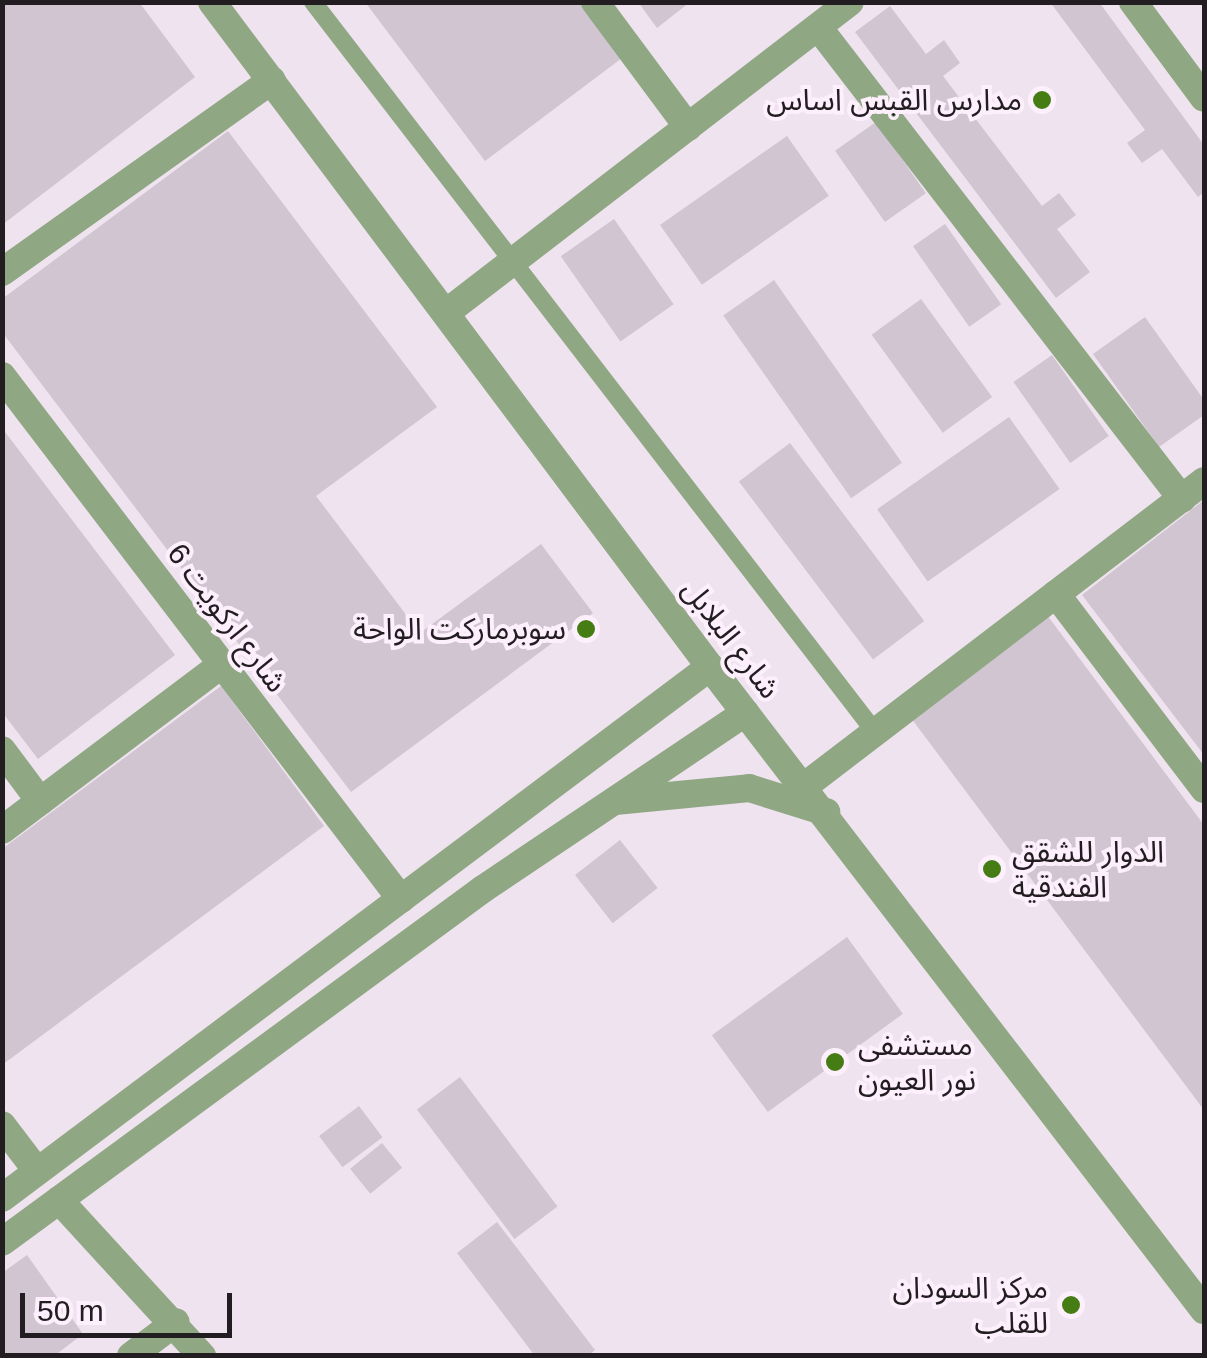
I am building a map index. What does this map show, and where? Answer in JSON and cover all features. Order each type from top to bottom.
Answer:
[{"type":"street","name":"شارع البلابل","points":[[212,2],[710,667],[806,784],[1204,1310]]},
{"type":"street","points":[[595,2],[688,127]]},
{"type":"street","points":[[447,312],[850,2]]},
{"type":"street","points":[[1134,2],[1204,98]]},
{"type":"street","points":[[818,27],[1182,499]]},
{"type":"street","points":[[2,272],[272,80]]},
{"type":"street","name":"شارع اركويت 6","points":[[2,376],[401,899]]},
{"type":"street","points":[[806,784],[1204,480]]},
{"type":"street","points":[[1056,594],[1204,789]]},
{"type":"street","points":[[2,830],[221,665]]},
{"type":"street","points":[[2,1198],[710,667]]},
{"type":"street","points":[[2,1242],[609,802],[745,713]]},
{"type":"street","points":[[2,750],[40,801]]},
{"type":"street","points":[[609,802],[749,788],[826,812]]},
{"type":"street","points":[[2,1125],[37,1171]]},
{"type":"street","points":[[59,1200],[176,1322],[202,1356]]},
{"type":"street","points":[[131,1356],[176,1322]]},
{"type":"lane","points":[[313,2],[875,732]]},
{"type":"building","points":[[2,2],[139,2],[195,77],[2,225]]},
{"type":"building","points":[[365,2],[580,2],[622,58],[485,161]]},
{"type":"building","points":[[638,2],[690,2],[657,28]]},
{"type":"building","points":[[1050,2],[1099,2],[1204,145],[1204,192],[1198,197],[1162,149],[1142,163],[1127,143],[1145,130]]},
{"type":"building","points":[[890,6],[926,54],[944,40],[960,63],[943,76],[1042,206],[1059,193],[1076,215],[1057,229],[1090,272],[1056,298],[855,32]]},
{"type":"building","points":[[876,122],[926,193],[885,222],[835,151]]},
{"type":"building","points":[[228,131],[437,407],[316,496],[420,633],[541,544],[593,613],[351,792],[2,332],[2,299]]},
{"type":"building","points":[[787,136],[829,196],[702,285],[660,225]]},
{"type":"building","points":[[614,219],[674,304],[620,341],[561,256]]},
{"type":"building","points":[[945,224],[1001,304],[969,327],[913,246]]},
{"type":"building","points":[[774,280],[902,463],[851,498],[723,316]]},
{"type":"building","points":[[921,299],[992,397],[943,433],[872,335]]},
{"type":"building","points":[[1145,317],[1204,400],[1204,415],[1159,447],[1093,354]]},
{"type":"building","points":[[1052,355],[1109,436],[1070,463],[1013,382]]},
{"type":"building","points":[[1009,417],[1059,489],[928,581],[877,509]]},
{"type":"building","points":[[2,428],[175,655],[38,759],[2,712]]},
{"type":"building","points":[[790,443],[924,621],[873,660],[739,482]]},
{"type":"building","points":[[1204,500],[1204,755],[1082,595]]},
{"type":"building","points":[[1047,615],[1204,825],[1204,1110],[911,718]]},
{"type":"building","points":[[221,686],[324,826],[2,1065],[2,849]]},
{"type":"building","points":[[620,840],[658,888],[613,923],[575,875]]},
{"type":"building","points":[[847,937],[903,1014],[768,1112],[712,1035]]},
{"type":"building","points":[[460,1077],[557,1206],[514,1239],[417,1109]]},
{"type":"building","points":[[359,1106],[382,1137],[343,1167],[319,1136]]},
{"type":"building","points":[[382,1143],[402,1168],[370,1194],[350,1169]]},
{"type":"building","points":[[497,1222],[595,1350],[588,1356],[535,1356],[457,1253]]},
{"type":"building","points":[[27,1255],[83,1334],[54,1356],[2,1356],[2,1273]]},
{"type":"place","name":"مدارس القبس اساس","points":[[1042,100]]},
{"type":"place","name":"سوبرماركت الواحة","points":[[586,629]]},
{"type":"place","name":"الدوار للشقق الفندقية","points":[[992,869]]},
{"type":"place","name":"مستشفى نور العيون","points":[[835,1062]]},
{"type":"place","name":"مركز السودان للقلب","points":[[1071,1305]]}]
